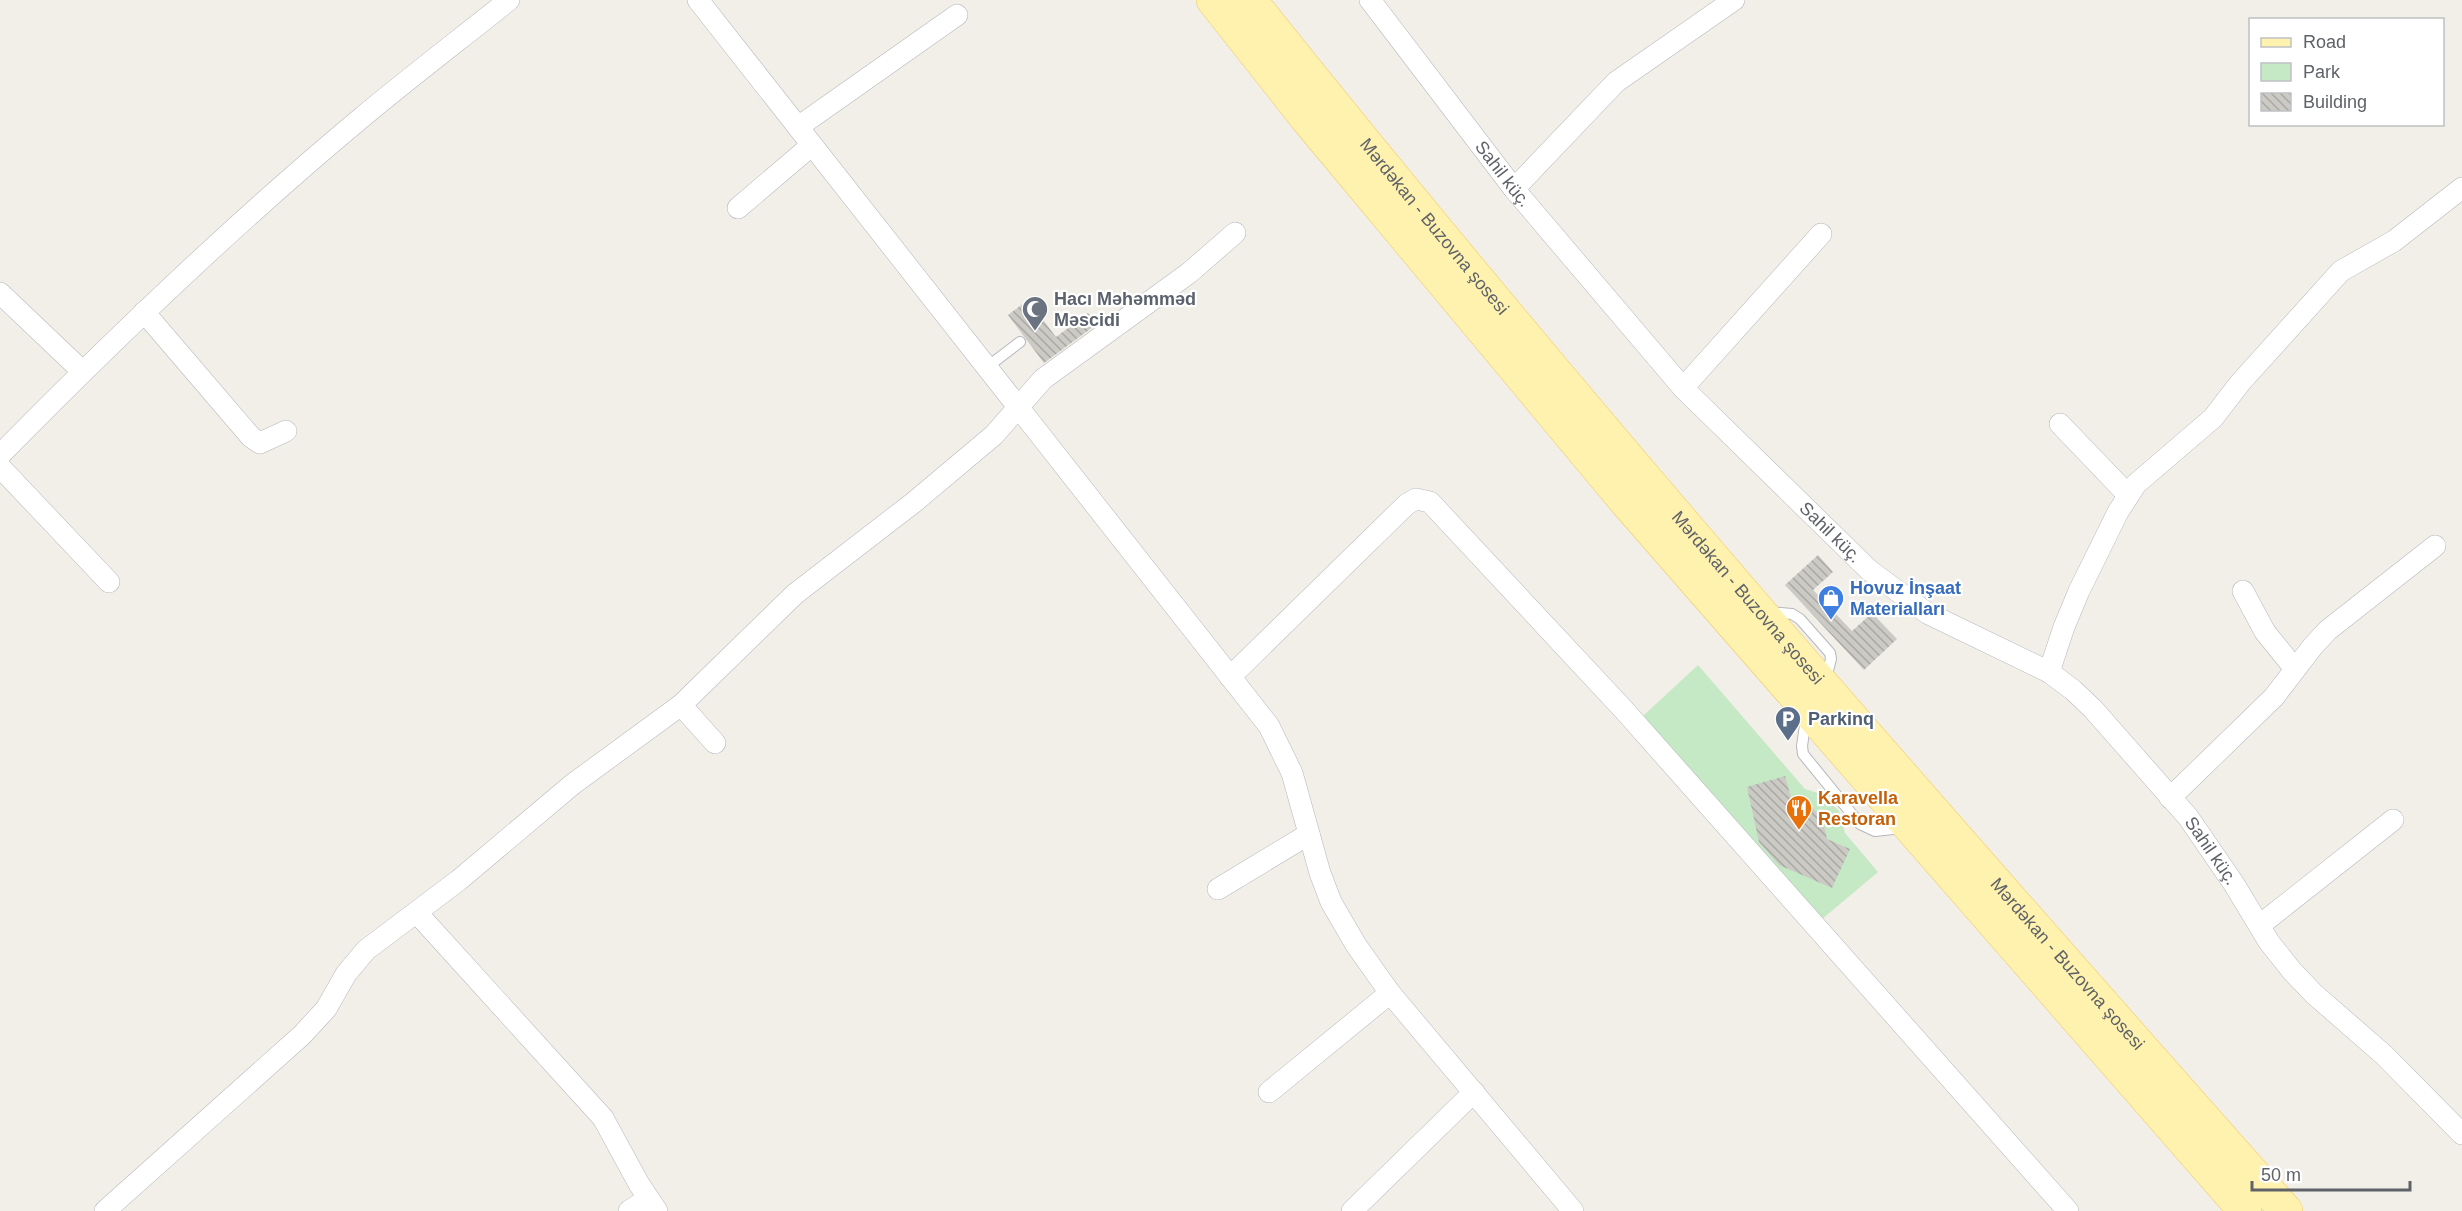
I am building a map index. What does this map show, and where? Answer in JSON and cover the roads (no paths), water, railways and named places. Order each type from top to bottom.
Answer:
[{"type":"main road","name":"Mərdəkan - Buzovna şosesi","points":[[1213,0],[1306,119],[1620,494],[1816,697],[2286,1211]]},
{"type":"main road","name":"Mərdəkan - Buzovna şosesi","points":[[1250,0],[1475,279],[1760,611],[1816,697],[1911,828],[2245,1211]]},
{"type":"street","points":[[0,455],[82,371],[144,312],[359,120],[509,0]]},
{"type":"street","points":[[698,0],[1269,726],[1300,797],[1320,873],[1331,902],[1356,945],[1390,993],[1573,1211]]},
{"type":"street","name":"Sahil küç.","points":[[1370,0],[1514,189],[1683,388],[1869,570],[1892,589],[1927,613],[2049,672],[2093,709],[2208,844],[2292,971],[2314,994],[2384,1055],[2462,1134]]},
{"type":"street","points":[[1514,189],[1616,82],[1734,0]]},
{"type":"street","points":[[798,127],[957,15]]},
{"type":"street","points":[[738,208],[812,145]]},
{"type":"street","points":[[2049,672],[2079,591],[2128,495],[2150,471],[2213,418],[2263,356],[2341,271],[2394,241],[2462,188]]},
{"type":"street","points":[[105,1211],[302,1035],[326,1009],[357,959],[417,913],[573,784],[681,705],[795,594],[913,503],[994,435],[1042,379],[1189,273],[1235,233]]},
{"type":"street","points":[[1683,388],[1821,234]]},
{"type":"street","points":[[0,293],[82,371]]},
{"type":"street","points":[[144,312],[250,437],[260,443],[286,431]]},
{"type":"street","points":[[2060,424],[2128,495]]},
{"type":"street","points":[[0,467],[109,582]]},
{"type":"street","points":[[1230,677],[1407,504],[1416,500],[1430,502],[1624,710],[2068,1211]]},
{"type":"street","points":[[2170,798],[2274,697],[2328,630],[2435,546]]},
{"type":"street","points":[[2243,591],[2265,632],[2295,669]]},
{"type":"street","points":[[681,705],[716,743]]},
{"type":"street","points":[[2260,925],[2393,820]]},
{"type":"street","points":[[1218,889],[1309,834]]},
{"type":"street","points":[[417,913],[603,1118],[652,1205],[629,1211]]},
{"type":"street","points":[[1269,1092],[1390,993]]},
{"type":"street","points":[[1352,1211],[1474,1092]]},
{"type":"lane","points":[[986,368],[1020,342]]},
{"type":"place","name":"Hacı Məhəmməd Məscidi","points":[[1035,332]]},
{"type":"place","name":"Hovuz İnşaat Materialları","points":[[1831,621]]},
{"type":"place","name":"Parkinq","points":[[1788,742]]},
{"type":"place","name":"Karavella Restoran","points":[[1799,831]]}]
